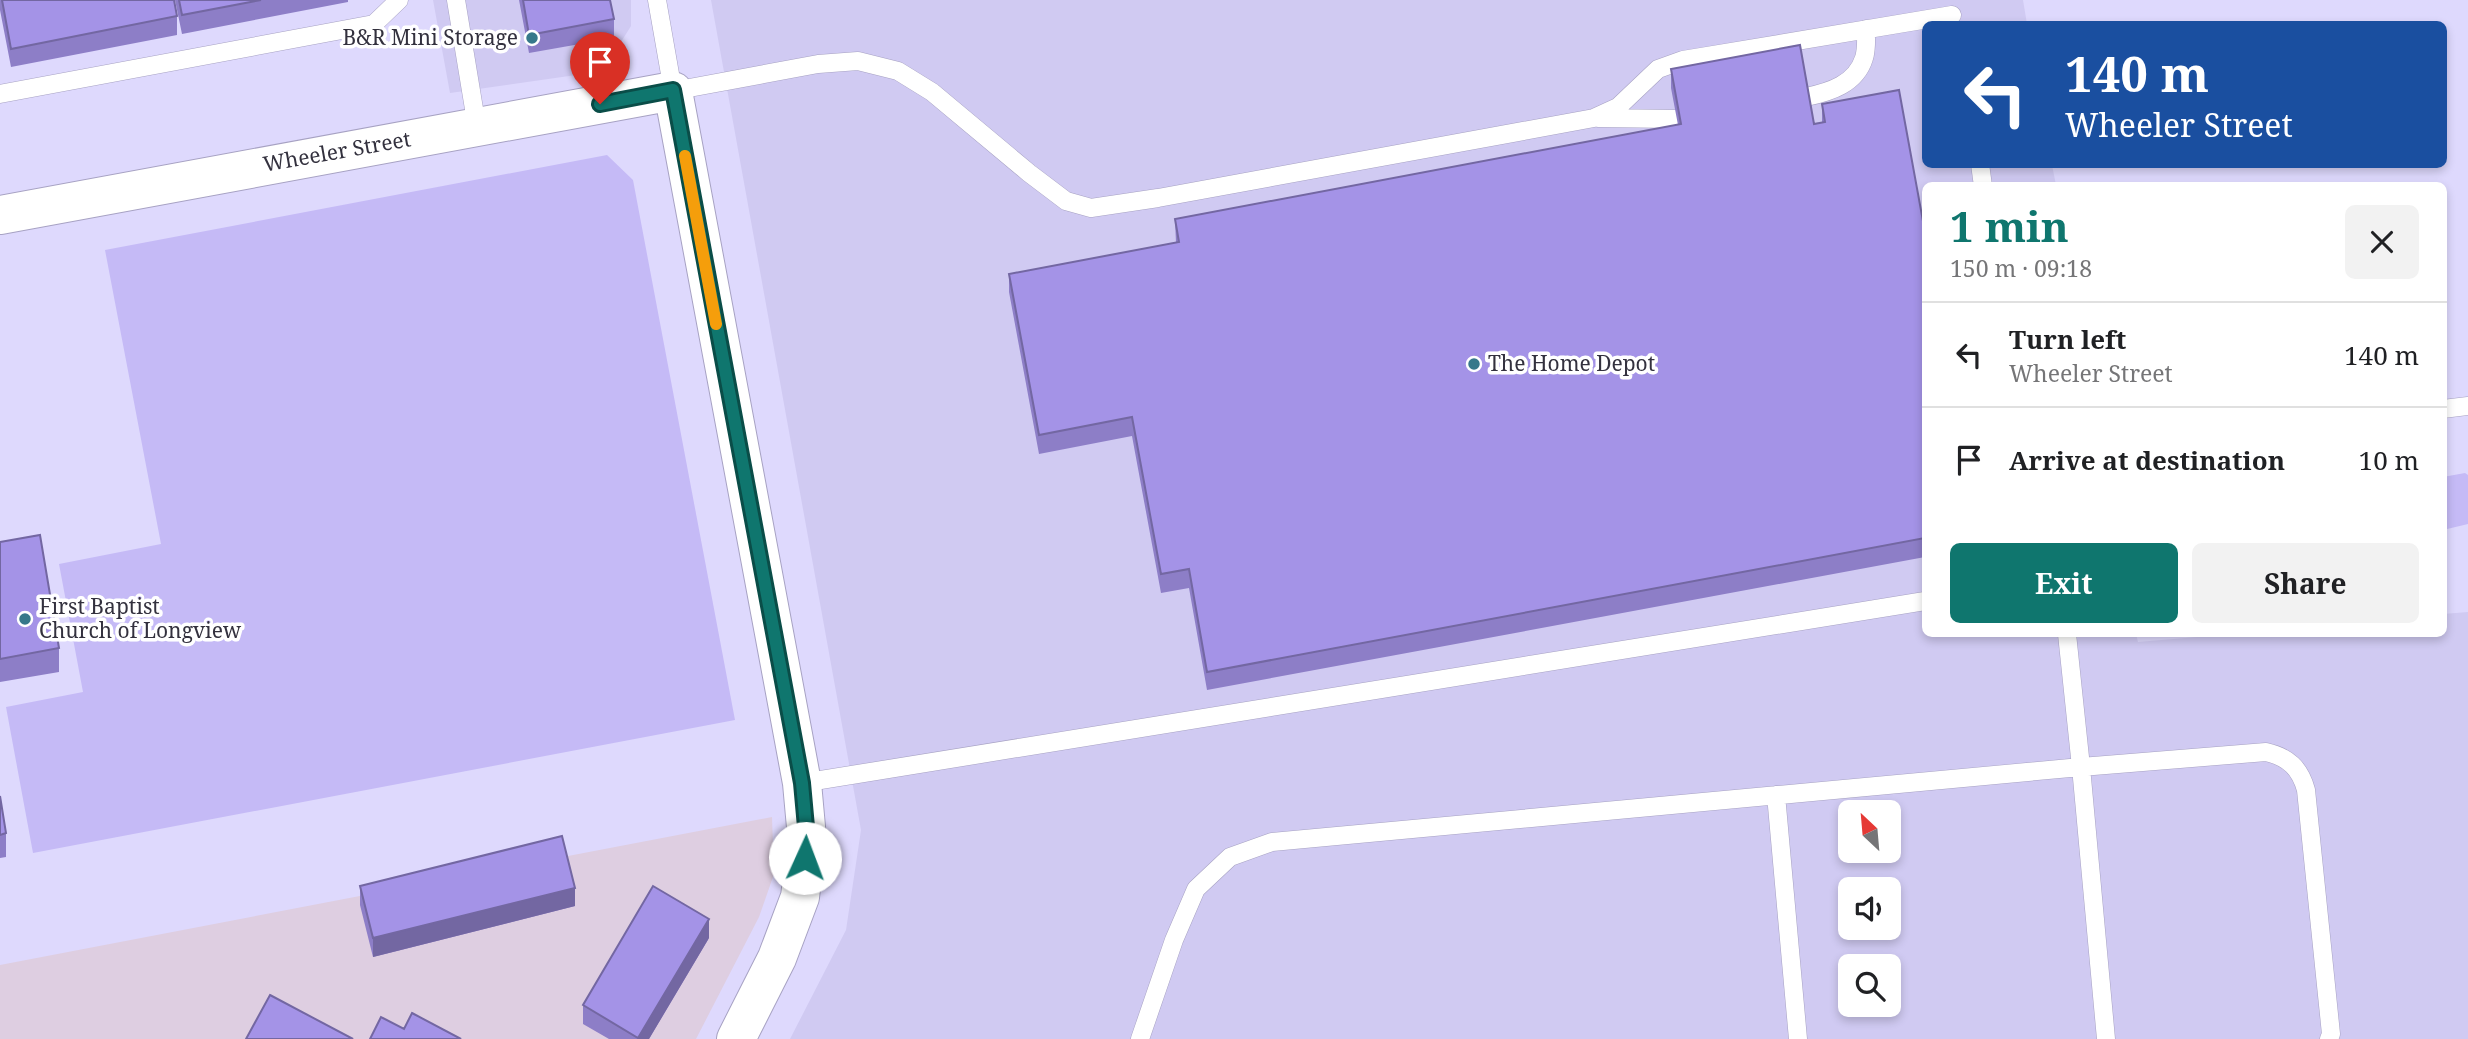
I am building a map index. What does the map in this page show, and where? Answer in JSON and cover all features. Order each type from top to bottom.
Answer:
[{"type":"street","name":"Wheeler Street","points":[[0,215],[673,90]]},
{"type":"street","points":[[673,90],[802,783],[807,838],[800,897],[776,958],[736,1039]]},
{"type":"lane","points":[[0,94],[374,24],[399,0]]},
{"type":"lane","points":[[456,0],[477,127]]},
{"type":"lane","points":[[657,0],[673,90],[818,64],[858,61],[898,71],[932,92],[1055,194],[1066,201],[1091,208],[1594,118],[1677,119]]},
{"type":"lane","points":[[1594,118],[1618,107],[1658,69],[1683,60],[1952,13]]},
{"type":"lane","points":[[1806,97],[1843,86],[1856,73],[1865,57],[1866,29]]},
{"type":"lane","points":[[2447,408],[2468,406]]},
{"type":"lane","points":[[802,783],[1922,601]]},
{"type":"lane","points":[[2067,637],[2106,1039]]},
{"type":"lane","points":[[1140,1039],[1174,940],[1196,889],[1230,858],[1272,842],[2266,752],[2281,755],[2293,764],[2302,776],[2306,790],[2331,1034],[2329,1039]]},
{"type":"lane","points":[[1776,795],[1798,1039]]},
{"type":"shaded area","name":"B&R Mini Storage","points":[[433,0],[631,0],[631,26],[616,50],[583,74],[450,93]]},
{"type":"shaded area","points":[[711,0],[2023,0],[2026,21],[1922,21],[1922,168],[2053,168],[2055,182],[1922,182],[1922,637],[2137,637],[2138,642],[2197,637],[2447,637],[2447,614],[2468,612],[2468,1039],[790,1039],[846,930],[861,830]]},
{"type":"shaded area","points":[[607,155],[633,180],[735,720],[33,853],[6,707],[83,692],[59,564],[161,544],[105,250]]},
{"type":"shaded area","points":[[2465,473],[2468,475],[2468,524],[2447,529],[2447,476]]},
{"type":"shaded area","points":[[772,817],[774,874],[759,917],[696,1039],[0,1039],[0,965]]},
{"type":"building","points":[[2,0],[174,0],[177,16],[11,49]]},
{"type":"building","points":[[179,0],[261,0],[182,15]]},
{"type":"building","points":[[523,0],[610,0],[614,19],[529,35]]},
{"type":"building","name":"The Home Depot","points":[[1800,45],[1814,124],[1825,122],[1822,104],[1899,90],[1922,216],[1922,539],[1207,672],[1189,569],[1161,574],[1132,417],[1039,435],[1009,274],[1179,242],[1175,219],[1681,124],[1671,69]]},
{"type":"building","name":"First Baptist Church of Longview","points":[[40,535],[59,648],[0,659],[0,542]]},
{"type":"building","points":[[0,796],[6,833],[0,835]]},
{"type":"building","points":[[562,836],[575,888],[373,938],[360,886]]},
{"type":"building","points":[[653,886],[709,919],[638,1038],[583,1005]]},
{"type":"building","points":[[270,995],[353,1039],[246,1039]]},
{"type":"building","points":[[412,1013],[461,1039],[370,1039],[381,1017],[404,1029]]},
{"type":"slow traffic","points":[[685,156],[716,324]]},
{"type":"place","name":"B&R Mini Storage","points":[[532,38]]},
{"type":"place","name":"The Home Depot","points":[[1474,364]]},
{"type":"place","name":"First Baptist Church of Longview","points":[[25,619]]},
{"type":"route","points":[[600,104],[673,90],[802,783],[807,838],[805,858]]}]
